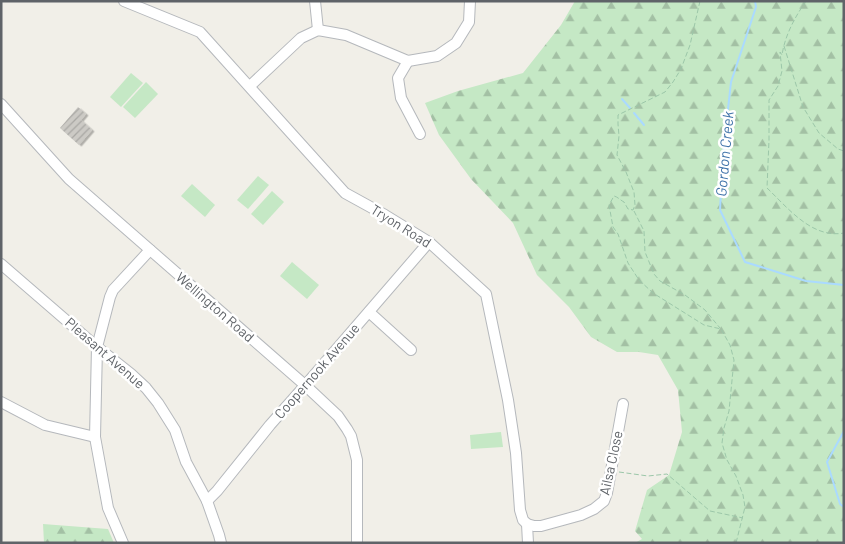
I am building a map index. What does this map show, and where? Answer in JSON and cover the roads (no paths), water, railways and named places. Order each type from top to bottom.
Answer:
[{"type":"street","name":"Tryon Road","points":[[124,1],[200,32],[345,193],[429,242],[486,294],[508,400],[516,453],[520,510],[522,520],[527,524],[528,543]]},
{"type":"street","points":[[315,1],[318,30]]},
{"type":"street","points":[[250,86],[301,38],[318,30],[346,35],[408,61],[437,56],[456,44],[469,22],[470,1]]},
{"type":"street","points":[[408,61],[398,78],[401,98],[420,134]]},
{"type":"street","name":"Wellington Road","points":[[1,104],[69,179],[338,416],[353,442],[357,460],[357,543]]},
{"type":"street","name":"Coopernook Avenue","points":[[207,501],[217,492],[270,425],[306,386],[429,242]]},
{"type":"street","points":[[123,543],[106,501],[95,437],[97,347],[113,290],[150,250]]},
{"type":"street","name":"Pleasant Avenue","points":[[1,264],[146,388],[175,430],[186,462],[207,501],[221,543]]},
{"type":"street","points":[[369,312],[411,350]]},
{"type":"street","points":[[1,402],[45,425],[95,437]]},
{"type":"street","name":"Ailsa Close","points":[[527,524],[541,526],[580,515],[594,509],[604,501],[622,404]]},
{"type":"waterway","name":"Gordon Creek","points":[[755,1],[756,7],[731,82],[723,154],[720,210],[745,262],[806,281],[844,285]]},
{"type":"waterway","points":[[622,99],[630,108]]},
{"type":"waterway","points":[[634,113],[644,125]]},
{"type":"waterway","name":"Gordon Creek","points":[[844,431],[827,462],[840,504],[844,507]]}]
